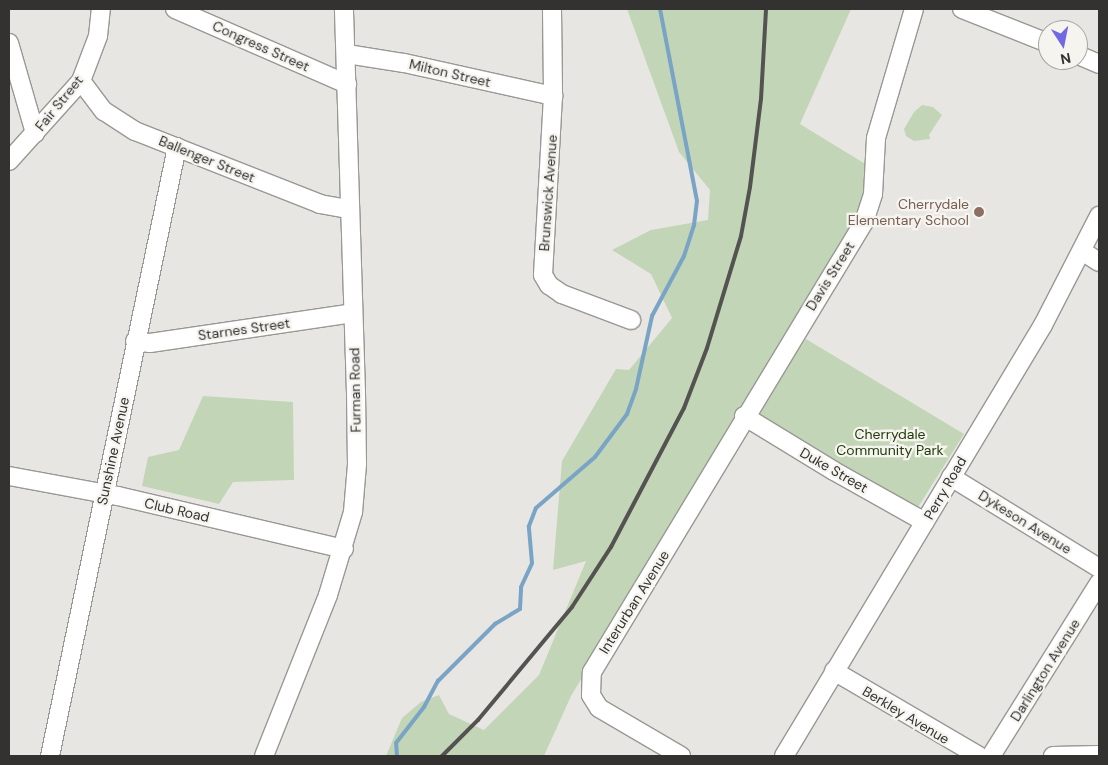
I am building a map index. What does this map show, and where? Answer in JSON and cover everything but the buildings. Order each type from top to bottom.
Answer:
[{"type":"street","name":"Fair Street","points":[[9,161],[81,82],[98,36],[101,9]]},
{"type":"street","name":"Congress Street","points":[[175,9],[347,84]]},
{"type":"street","name":"Furman Road","points":[[264,756],[344,548],[353,512],[357,464],[349,209],[347,54],[344,9]]},
{"type":"street","name":"Brunswick Avenue","points":[[552,9],[554,96],[543,275],[549,285],[562,294],[631,320]]},
{"type":"street","name":"Davis Street","points":[[744,416],[868,213],[873,194],[876,138],[914,9]]},
{"type":"street","points":[[962,9],[1038,39]]},
{"type":"street","points":[[9,43],[34,133]]},
{"type":"street","name":"Milton Street","points":[[347,54],[404,63],[554,96]]},
{"type":"street","name":"Ballenger Street","points":[[81,82],[98,105],[122,124],[320,204],[349,209]]},
{"type":"street","name":"Sunshine Avenue","points":[[50,756],[176,147]]},
{"type":"street","name":"Perry Road","points":[[784,756],[1043,325],[1099,216]]},
{"type":"street","points":[[1082,251],[1099,262]]},
{"type":"street","name":"Starnes Street","points":[[136,341],[150,343],[353,313]]},
{"type":"street","name":"Duke Street","points":[[744,416],[834,471],[925,522]]},
{"type":"street","name":"Interurban Avenue","points":[[681,756],[604,712],[594,703],[590,680],[602,654],[686,518],[744,416]]},
{"type":"street","name":"Club Road","points":[[9,476],[104,494],[344,548]]},
{"type":"street","name":"Dykeson Avenue","points":[[952,477],[1099,568]]},
{"type":"street","name":"Darlington Avenue","points":[[991,756],[1099,583]]},
{"type":"street","name":"Berkley Avenue","points":[[834,671],[979,756]]},
{"type":"street","points":[[1053,756],[1099,755]]},
{"type":"green space","points":[[627,9],[851,9],[800,124],[867,165],[868,185],[855,220],[823,279],[571,696],[544,756],[386,756],[402,718],[421,702],[439,695],[449,714],[484,730],[539,675],[586,561],[553,570],[562,461],[616,369],[629,370],[672,318],[651,274],[612,250],[651,230],[708,220],[710,190],[679,152]]},
{"type":"green space","points":[[922,105],[933,107],[942,115],[929,135],[930,139],[914,141],[906,136],[904,129],[914,112]]},
{"type":"green space","name":"Cherrydale Community Park","points":[[806,339],[964,434],[915,512],[756,412]]},
{"type":"green space","points":[[203,396],[293,402],[294,480],[233,482],[219,504],[142,486],[148,457],[179,450]]},
{"type":"waterway","points":[[397,756],[396,743],[424,707],[438,681],[495,624],[520,609],[521,587],[532,563],[529,526],[536,508],[595,457],[627,414],[636,389],[652,316],[684,256],[694,225],[697,201],[660,9]]},
{"type":"railway","points":[[442,756],[478,720],[572,607],[611,547],[684,408],[707,348],[741,236],[750,187],[761,99],[766,9]]},
{"type":"place","name":"Cherrydale Elementary School","points":[[979,212]]}]
